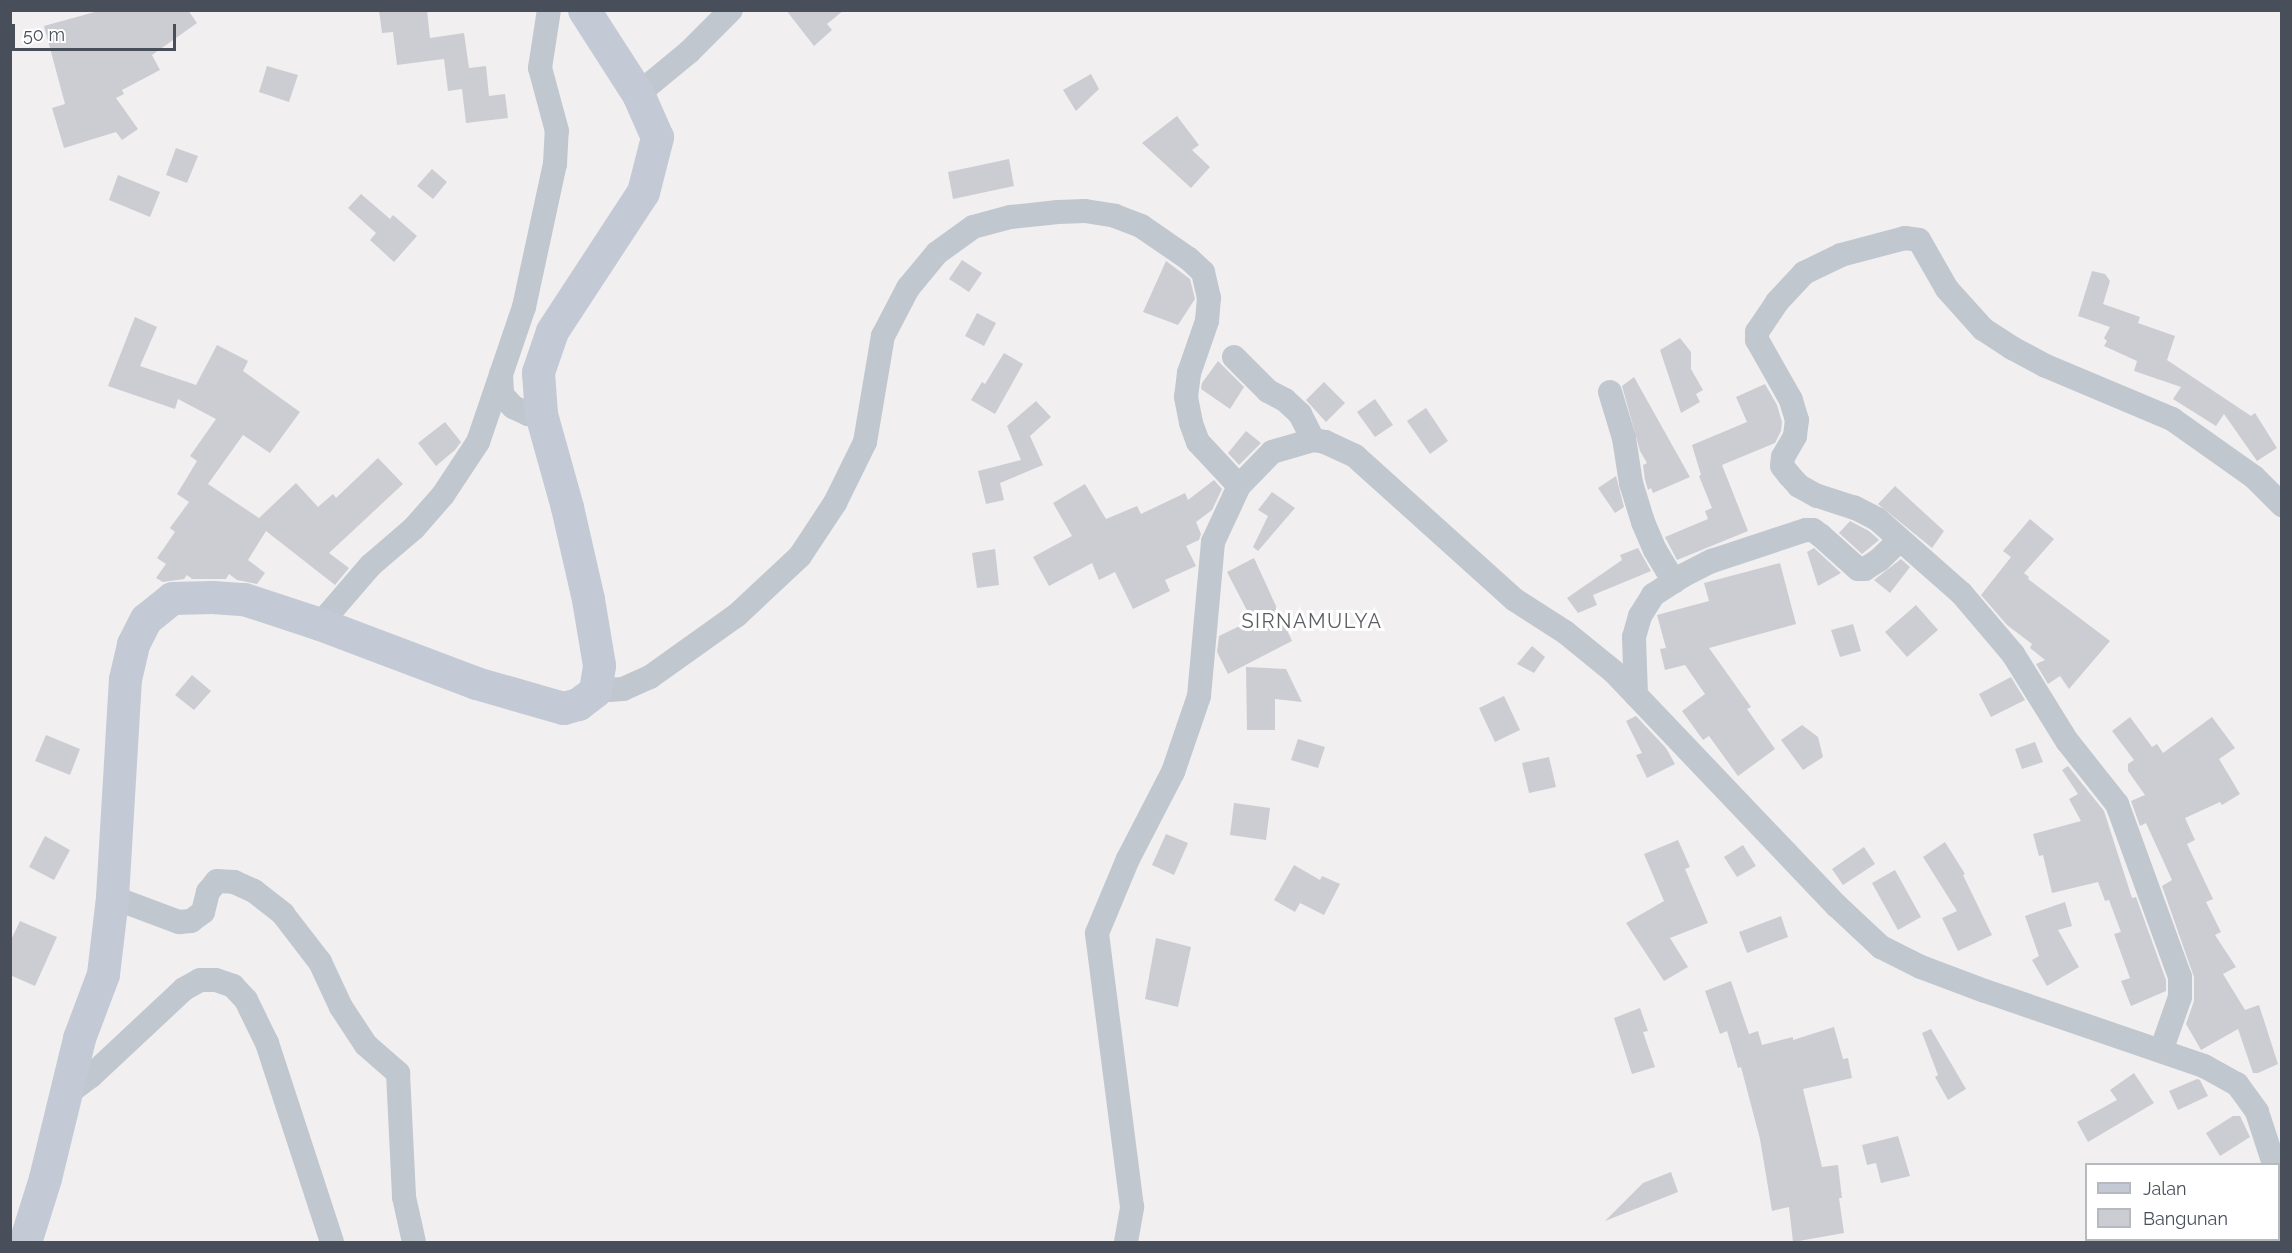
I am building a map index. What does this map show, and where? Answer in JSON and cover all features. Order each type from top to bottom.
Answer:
[{"type":"main road","points":[[25,1242],[45,1178],[79,1038],[103,974],[112,897],[125,679],[133,644],[146,619],[172,598],[244,599],[320,624],[476,683],[563,708],[578,704],[595,691],[599,665],[588,599],[567,507],[541,414],[538,372],[552,331],[643,192],[657,137],[638,94],[584,10]]},
{"type":"street","points":[[320,624],[371,565],[414,528],[443,495],[478,442],[524,307],[555,164],[557,130],[540,68],[549,10]]},
{"type":"street","points":[[638,94],[689,52],[731,10]]},
{"type":"street","points":[[595,691],[623,689],[650,677],[737,615],[800,556],[835,503],[865,442],[883,336],[908,288],[937,253],[973,227],[1011,217],[1085,211],[1115,216],[1141,226],[1190,259],[1203,272],[1209,298],[1207,321],[1190,373],[1186,397],[1191,423],[1198,442],[1239,486]]},
{"type":"street","points":[[2161,1051],[2180,997],[2180,977],[2117,804],[2067,741],[2013,654],[1961,593],[1877,519],[1855,508],[1817,496],[1798,486],[1789,476],[1782,466],[1783,457],[1795,436],[1797,420],[1791,400],[1757,340],[1757,332],[1777,302],[1804,273],[1841,255],[1905,238],[1919,240],[1947,289],[1983,329],[2046,366],[2172,419],[2254,477],[2282,505]]},
{"type":"street","points":[[1234,357],[1268,391],[1285,400],[1300,414],[1313,440]]},
{"type":"street","points":[[501,374],[502,395],[513,407],[528,414],[541,414]]},
{"type":"street","points":[[1610,392],[1624,438],[1631,483],[1642,522],[1654,550],[1674,582]]},
{"type":"street","points":[[1126,1242],[1132,1207],[1096,933],[1128,859],[1173,772],[1199,696],[1213,543],[1239,486],[1272,452],[1313,440],[1325,442],[1355,456],[1515,600],[1565,632],[1613,670],[1837,906],[1881,946],[1921,967],[1985,992],[2204,1066],[2237,1084],[2258,1112],[2274,1163]]},
{"type":"street","points":[[1636,695],[1634,637],[1640,616],[1653,595],[1674,582],[1712,561],[1806,530],[1813,530],[1820,535],[1858,569],[1865,569],[1879,560],[1900,540]]},
{"type":"street","points":[[112,897],[179,922],[191,921],[203,912],[208,892],[217,881],[234,882],[254,891],[284,914],[320,962],[341,1007],[366,1045],[398,1073],[404,1197],[414,1242]]},
{"type":"street","points":[[63,1097],[91,1076],[184,989],[200,980],[216,980],[232,986],[246,1000],[267,1043],[332,1242]]},
{"type":"building","points":[[102,10],[188,10],[197,23],[152,55],[160,70],[122,90],[124,94],[116,98],[138,129],[122,140],[116,132],[64,148],[52,108],[65,104],[44,26]]},
{"type":"building","points":[[379,10],[427,10],[430,38],[464,33],[469,68],[486,66],[489,96],[505,94],[508,118],[466,123],[462,89],[448,91],[444,59],[397,65],[393,32],[382,33]]},
{"type":"building","points":[[786,10],[844,10],[827,24],[832,30],[814,46]]},
{"type":"building","points":[[267,66],[298,75],[289,102],[259,92]]},
{"type":"building","points":[[1091,74],[1099,89],[1076,111],[1063,90]]},
{"type":"building","points":[[1177,116],[1199,145],[1192,150],[1210,167],[1191,188],[1142,143]]},
{"type":"building","points":[[176,148],[198,156],[187,183],[166,175]]},
{"type":"building","points":[[1009,159],[1014,186],[953,199],[948,172]]},
{"type":"building","points":[[432,169],[447,182],[433,199],[417,186]]},
{"type":"building","points":[[118,175],[160,192],[150,217],[109,200]]},
{"type":"building","points":[[361,194],[390,219],[393,215],[417,236],[394,262],[370,240],[376,233],[348,208]]},
{"type":"building","points":[[962,260],[982,273],[969,292],[949,279]]},
{"type":"building","points":[[1166,261],[1190,279],[1195,299],[1178,325],[1143,312]]},
{"type":"building","points":[[2092,271],[2105,274],[2110,281],[2103,304],[2140,317],[2138,323],[2175,336],[2167,360],[2251,416],[2255,413],[2277,448],[2257,461],[2224,414],[2216,426],[2173,399],[2181,387],[2134,371],[2137,361],[2104,346],[2107,341],[2104,338],[2110,327],[2078,316]]},
{"type":"building","points":[[977,313],[996,323],[984,346],[965,336]]},
{"type":"building","points":[[135,317],[157,327],[140,366],[196,385],[217,345],[248,361],[243,371],[300,412],[270,453],[243,435],[208,484],[259,518],[296,483],[318,507],[333,494],[336,498],[378,458],[403,484],[329,553],[349,568],[335,585],[266,531],[248,560],[265,573],[257,584],[237,580],[229,574],[226,579],[192,579],[187,575],[184,579],[163,582],[156,578],[166,564],[157,558],[175,532],[170,528],[189,502],[177,494],[197,461],[190,456],[216,419],[178,399],[175,409],[108,386]]},
{"type":"building","points":[[1680,338],[1691,352],[1691,369],[1703,390],[1696,394],[1700,402],[1681,413],[1660,350]]},
{"type":"building","points":[[1004,353],[1023,364],[995,414],[971,400],[982,382],[985,384]]},
{"type":"building","points":[[1218,361],[1244,387],[1230,409],[1201,389],[1202,383]]},
{"type":"building","points":[[1634,377],[1690,477],[1653,493],[1651,488],[1648,490],[1645,480],[1643,465],[1647,463],[1640,451],[1622,386]]},
{"type":"building","points":[[1324,382],[1345,403],[1326,422],[1306,400]]},
{"type":"building","points":[[1765,384],[1777,405],[1782,422],[1781,431],[1775,443],[1722,465],[1748,531],[1677,560],[1665,537],[1708,519],[1705,511],[1712,508],[1699,476],[1701,475],[1692,445],[1747,422],[1736,397]]},
{"type":"building","points":[[1375,399],[1393,425],[1375,437],[1357,412]]},
{"type":"building","points":[[1036,401],[1051,417],[1030,436],[1043,465],[1000,483],[1004,500],[986,504],[978,471],[1021,460],[1007,426]]},
{"type":"building","points":[[1426,408],[1448,441],[1430,454],[1407,421]]},
{"type":"building","points":[[445,422],[461,442],[436,466],[418,443]]},
{"type":"building","points":[[1246,431],[1261,443],[1239,465],[1228,453]]},
{"type":"building","points":[[1616,476],[1624,507],[1615,513],[1598,488]]},
{"type":"building","points":[[1214,480],[1222,489],[1212,510],[1196,522],[1201,534],[1199,540],[1186,546],[1196,566],[1165,580],[1170,591],[1133,609],[1115,572],[1099,580],[1092,563],[1049,586],[1033,557],[1072,536],[1053,503],[1085,484],[1106,519],[1137,506],[1141,514],[1185,493],[1188,500]]},
{"type":"building","points":[[1895,486],[1944,531],[1932,548],[1878,504]]},
{"type":"building","points":[[1272,492],[1295,508],[1258,551],[1253,547],[1268,516],[1258,510]]},
{"type":"building","points":[[2030,519],[2054,539],[2024,573],[2029,577],[2028,579],[2110,641],[2069,689],[2060,676],[2048,684],[2036,664],[2045,660],[2030,648],[2032,644],[2007,625],[1981,595],[2011,557],[2003,551]]},
{"type":"building","points":[[1850,521],[1869,531],[1879,540],[1862,554],[1839,533]]},
{"type":"building","points":[[1638,548],[1651,571],[1593,595],[1597,605],[1578,613],[1567,598],[1622,560],[1620,555]]},
{"type":"building","points":[[1814,548],[1841,573],[1818,586],[1807,552]]},
{"type":"building","points":[[995,549],[999,585],[977,588],[972,553]]},
{"type":"building","points":[[1254,558],[1292,641],[1228,674],[1217,652],[1219,636],[1252,620],[1227,572]]},
{"type":"building","points":[[1901,559],[1910,567],[1890,593],[1874,580]]},
{"type":"building","points":[[1780,563],[1796,624],[1709,648],[1751,707],[1747,709],[1775,749],[1738,776],[1709,736],[1703,740],[1682,711],[1705,694],[1685,665],[1665,670],[1660,649],[1666,648],[1657,615],[1709,601],[1704,583]]},
{"type":"building","points":[[1916,605],[1938,630],[1907,657],[1885,632]]},
{"type":"building","points":[[1853,624],[1861,651],[1840,657],[1831,630]]},
{"type":"building","points":[[1532,646],[1545,657],[1534,673],[1517,664]]},
{"type":"building","points":[[1246,667],[1286,669],[1302,702],[1275,699],[1275,730],[1247,730]]},
{"type":"building","points":[[192,675],[211,691],[194,710],[175,695]]},
{"type":"building","points":[[2011,677],[2025,700],[1991,717],[1979,694]]},
{"type":"building","points":[[1504,696],[1520,730],[1495,742],[1479,708]]},
{"type":"building","points":[[1636,716],[1666,748],[1675,764],[1647,778],[1636,755],[1642,753],[1626,721]]},
{"type":"building","points":[[2130,717],[2152,747],[2157,744],[2163,753],[2212,717],[2235,748],[2219,759],[2240,794],[2222,805],[2220,802],[2185,818],[2195,840],[2187,844],[2213,899],[2206,902],[2221,932],[2215,935],[2236,967],[2223,974],[2245,1010],[2259,1005],[2278,1064],[2258,1073],[2253,1073],[2238,1029],[2201,1050],[2186,1024],[2194,1001],[2194,977],[2162,886],[2172,880],[2146,823],[2140,826],[2131,801],[2145,795],[2128,771],[2128,764],[2134,760],[2112,731]]},
{"type":"building","points":[[1802,725],[1818,737],[1823,757],[1803,770],[1781,740]]},
{"type":"building","points":[[46,735],[80,749],[70,775],[35,761]]},
{"type":"building","points":[[1298,739],[1325,747],[1318,768],[1291,760]]},
{"type":"building","points":[[2035,742],[2043,762],[2022,769],[2015,749]]},
{"type":"building","points":[[1549,757],[1556,787],[1529,793],[1522,763]]},
{"type":"building","points":[[2068,766],[2104,811],[2132,898],[2136,897],[2166,980],[2166,991],[2131,1006],[2121,981],[2130,978],[2114,934],[2121,932],[2109,900],[2105,901],[2098,882],[2052,893],[2043,855],[2039,856],[2033,834],[2081,821],[2069,799],[2078,794],[2062,770]]},
{"type":"building","points":[[1234,803],[1270,808],[1266,840],[1230,835]]},
{"type":"building","points":[[1166,834],[1188,843],[1174,875],[1152,865]]},
{"type":"building","points":[[45,836],[70,850],[54,880],[29,867]]},
{"type":"building","points":[[1678,840],[1690,867],[1685,869],[1708,923],[1670,938],[1688,967],[1664,981],[1626,923],[1664,901],[1644,854]]},
{"type":"building","points":[[1945,842],[1965,874],[1963,875],[1992,935],[1958,951],[1942,918],[1957,911],[1923,857]]},
{"type":"building","points":[[1743,845],[1756,866],[1737,877],[1724,857]]},
{"type":"building","points":[[1864,847],[1875,864],[1843,885],[1832,869]]},
{"type":"building","points":[[1294,865],[1320,880],[1322,876],[1340,884],[1324,915],[1300,903],[1295,912],[1274,900]]},
{"type":"building","points":[[1895,870],[1921,917],[1898,930],[1872,883]]},
{"type":"building","points":[[2065,902],[2072,926],[2058,930],[2079,967],[2047,986],[2032,960],[2039,956],[2025,916]]},
{"type":"building","points":[[1781,916],[1788,937],[1747,953],[1739,932]]},
{"type":"building","points":[[20,921],[57,937],[35,986],[10,975],[10,942]]},
{"type":"building","points":[[1156,938],[1191,947],[1178,1007],[1145,999]]},
{"type":"building","points":[[1731,981],[1749,1034],[1758,1031],[1762,1045],[1793,1037],[1793,1040],[1834,1027],[1843,1059],[1848,1058],[1852,1078],[1803,1089],[1822,1167],[1838,1165],[1842,1198],[1839,1198],[1844,1233],[1793,1242],[1789,1207],[1772,1211],[1760,1139],[1741,1067],[1738,1068],[1727,1031],[1720,1034],[1705,991]]},
{"type":"building","points":[[1640,1008],[1648,1031],[1643,1032],[1655,1067],[1632,1074],[1614,1018]]},
{"type":"building","points":[[1931,1029],[1966,1089],[1948,1100],[1935,1077],[1938,1075],[1922,1033]]},
{"type":"building","points":[[2134,1073],[2154,1103],[2088,1142],[2077,1122],[2117,1100],[2110,1090]]},
{"type":"building","points":[[2197,1079],[2200,1080],[2208,1096],[2178,1110],[2169,1091]]},
{"type":"building","points":[[2233,1116],[2240,1116],[2250,1137],[2220,1156],[2206,1133]]},
{"type":"building","points":[[1898,1136],[1910,1176],[1881,1183],[1876,1163],[1867,1165],[1862,1145]]},
{"type":"building","points":[[1671,1172],[1678,1192],[1605,1221],[1643,1183]]},
{"type":"district","name":"SIRNAMULYA","points":[[1312,621]]}]
